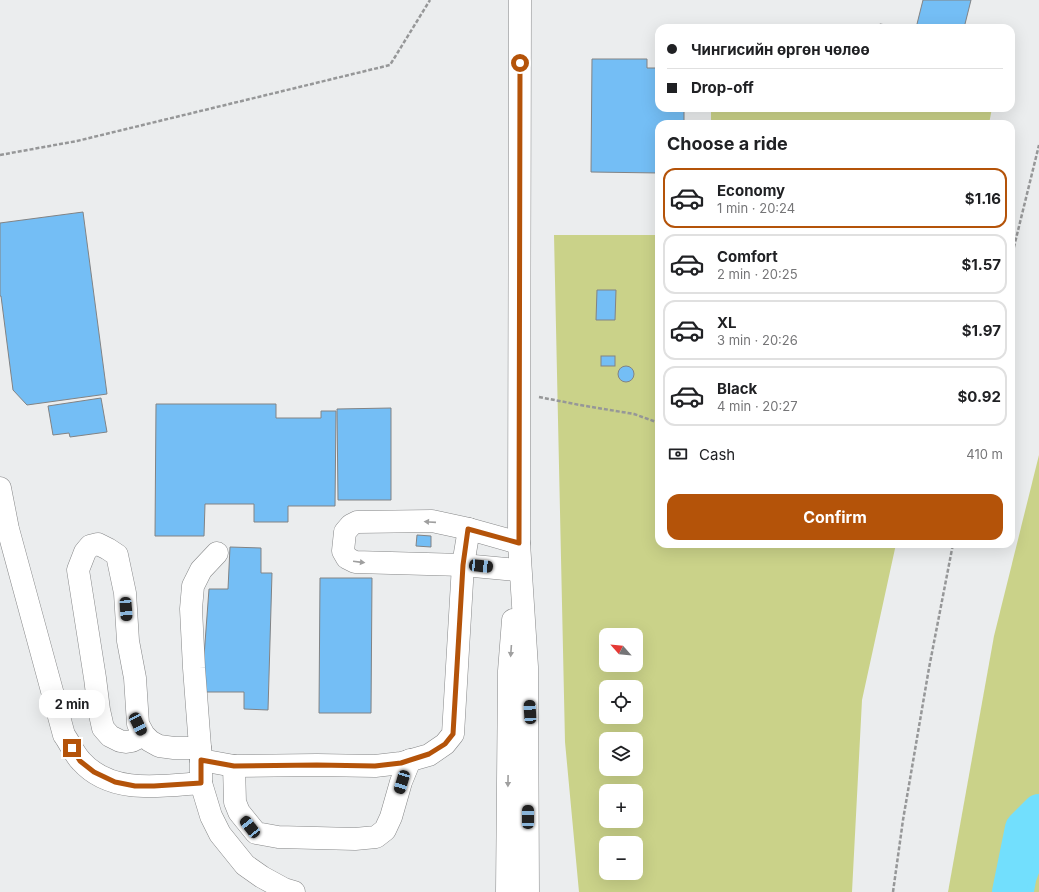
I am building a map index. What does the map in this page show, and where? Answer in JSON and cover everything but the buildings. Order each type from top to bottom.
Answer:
[{"type":"main road","points":[[520,0],[519,543],[528,668],[540,892]]},
{"type":"main road","points":[[0,488],[8,530],[64,735],[80,761],[94,772],[115,782],[135,786],[201,783]]},
{"type":"main road","points":[[517,570],[463,565],[356,562],[347,558],[342,551],[345,532],[351,525],[357,522],[432,522],[468,529],[519,543]]},
{"type":"main road","points":[[144,735],[126,742],[120,741],[110,736],[103,728],[98,710],[95,678],[78,570],[85,552],[90,546],[98,544],[117,555],[125,593],[128,641],[135,678],[138,724],[144,735],[150,741],[159,746],[200,754],[234,766],[375,766],[401,763],[429,754],[445,744],[453,734],[463,565],[468,529]]},
{"type":"main road","points":[[507,892],[509,671],[519,543]]},
{"type":"main road","points":[[217,553],[201,570],[193,586],[191,609],[201,783],[211,816],[220,834],[245,865],[262,877],[284,889],[294,892]]},
{"type":"main road","points":[[528,668],[528,892]]},
{"type":"main road","points":[[234,766],[235,802],[239,812],[256,833],[278,838],[355,839],[376,837],[385,830],[391,817],[410,760]]},
{"type":"path","points":[[0,155],[77,141],[390,65],[430,0]]},
{"type":"path","points":[[1015,243],[1039,145]]},
{"type":"path","points":[[519,393],[580,406],[634,414],[655,422]]},
{"type":"path","points":[[894,892],[905,804],[952,548]]},
{"type":"green space","points":[[711,112],[991,112],[990,120],[711,120]]},
{"type":"green space","points":[[554,235],[655,235],[655,548],[895,548],[862,700],[852,892],[579,892],[565,742]]},
{"type":"green space","points":[[1039,455],[1039,892],[948,892],[994,636]]},
{"type":"water","points":[[1039,804],[1039,873],[1034,892],[1005,892],[1009,870],[1033,811]]},
{"type":"waterway","points":[[1009,892],[1022,828],[1039,811]]},
{"type":"route","points":[[72,748],[80,761],[104,778],[135,786],[154,786],[201,783],[201,760],[234,766],[375,766],[401,763],[429,754],[445,744],[453,734],[463,565],[468,529],[519,543],[520,63]]}]
